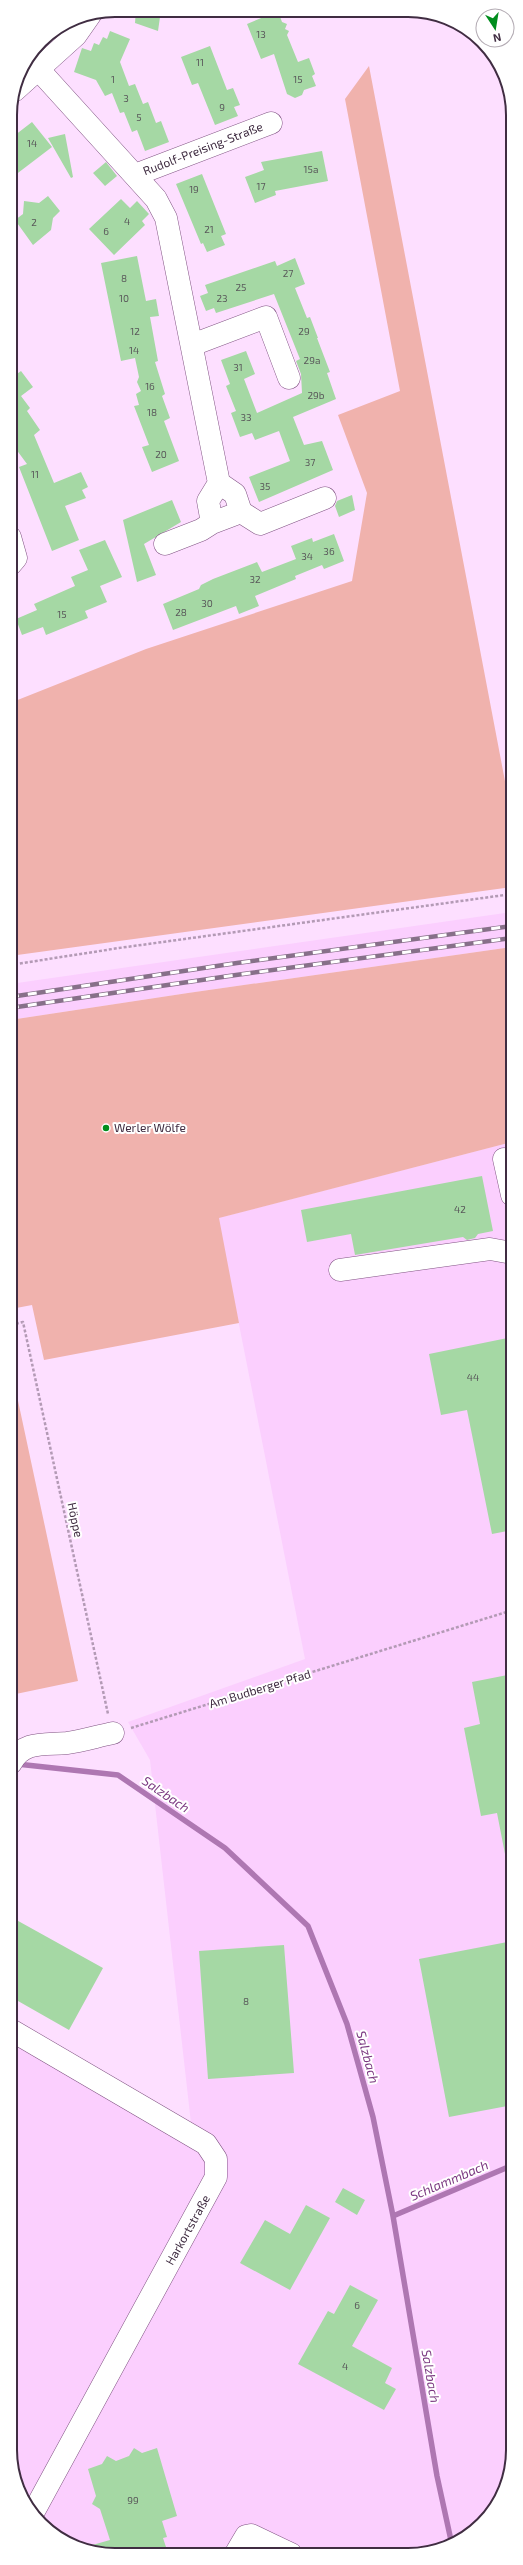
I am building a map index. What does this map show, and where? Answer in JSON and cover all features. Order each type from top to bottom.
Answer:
[{"type":"street","points":[[21,85],[76,35],[86,21]]},
{"type":"street","name":"Rudolf-Preising-Straße","points":[[39,70],[156,199],[166,218],[219,483]]},
{"type":"street","name":"Rudolf-Preising-Straße","points":[[135,175],[271,123]]},
{"type":"street","points":[[192,345],[266,317],[289,378]]},
{"type":"street","points":[[212,523],[208,501],[219,483],[235,494],[241,512],[260,524],[325,498]]},
{"type":"street","points":[[165,544],[241,512]]},
{"type":"street","points":[[504,1160],[506,1169]]},
{"type":"street","points":[[340,1270],[490,1249],[506,1252]]},
{"type":"street","points":[[17,1755],[34,1744],[68,1743],[113,1733]]},
{"type":"street","name":"Harkortstraße","points":[[17,2034],[206,2144],[216,2159],[216,2177],[36,2508]]},
{"type":"street","points":[[239,2548],[246,2536],[251,2535],[278,2548]]},
{"type":"path","points":[[17,964],[119,948],[506,895]]},
{"type":"path","name":"Höppe","points":[[17,1324],[23,1322],[113,1733]]},
{"type":"path","name":"Am Budberger Pfad","points":[[113,1733],[506,1612]]},
{"type":"shaded area","points":[[369,66],[506,786],[506,888],[17,955],[17,700],[146,649],[352,581],[367,493],[338,415],[400,391],[345,99]]},
{"type":"shaded area","points":[[506,913],[506,948],[17,1019],[17,983]]},
{"type":"shaded area","points":[[506,948],[506,1144],[219,1218],[239,1323],[44,1360],[32,1305],[17,1308],[17,1019]]},
{"type":"shaded area","points":[[506,1144],[506,2457],[501,2482],[486,2510],[463,2532],[440,2543],[421,2547],[108,2548],[96,2546],[83,2543],[60,2532],[41,2515],[33,2505],[22,2482],[18,2463],[17,2025],[192,2132],[150,1760],[128,1722],[305,1659],[218,1218]]},
{"type":"shaded area","points":[[17,1396],[78,1681],[17,1694]]},
{"type":"building","points":[[135,17],[160,17],[158,31],[135,23]]},
{"type":"building","points":[[264,17],[280,17],[282,22],[287,24],[285,29],[289,31],[287,35],[298,62],[309,58],[315,74],[312,76],[316,86],[304,90],[302,95],[295,98],[287,94],[274,54],[261,59],[247,24]]},
{"type":"building","points":[[110,31],[130,39],[120,62],[129,86],[135,84],[143,104],[148,102],[156,123],[161,121],[169,142],[145,151],[137,130],[132,132],[124,112],[120,113],[112,93],[105,96],[96,80],[74,72],[82,48],[91,51],[94,43],[99,45],[103,37],[107,39]]},
{"type":"building","points":[[210,46],[227,90],[233,88],[240,105],[234,107],[238,116],[215,125],[198,83],[192,85],[181,57]]},
{"type":"building","points":[[32,122],[52,147],[17,174],[17,134]]},
{"type":"building","points":[[65,134],[73,177],[71,178],[48,138]]},
{"type":"building","points":[[322,151],[328,181],[275,191],[276,195],[255,203],[245,177],[264,170],[261,162]]},
{"type":"building","points":[[106,162],[117,176],[105,186],[93,173]]},
{"type":"building","points":[[202,174],[226,234],[221,236],[225,245],[207,252],[203,243],[201,244],[176,184]]},
{"type":"building","points":[[48,196],[60,211],[53,218],[51,230],[33,245],[17,223],[17,218],[23,214],[24,201],[39,203]]},
{"type":"building","points":[[121,199],[130,208],[137,201],[149,214],[142,221],[145,225],[114,255],[89,229]]},
{"type":"building","points":[[137,256],[146,301],[156,299],[159,316],[150,317],[158,361],[155,362],[165,394],[162,396],[170,418],[164,421],[179,461],[152,472],[142,447],[149,445],[134,406],[139,405],[136,394],[141,391],[137,382],[139,377],[135,358],[121,361],[101,263]]},
{"type":"building","points":[[295,258],[305,284],[295,288],[307,318],[310,317],[318,338],[330,372],[327,373],[336,399],[293,417],[304,445],[322,441],[333,470],[259,502],[249,477],[290,461],[279,431],[255,440],[252,433],[240,437],[231,413],[236,411],[226,386],[230,384],[221,360],[246,351],[255,374],[244,379],[257,413],[302,393],[301,374],[296,361],[300,359],[274,294],[216,313],[214,308],[206,311],[200,296],[208,293],[205,285],[275,261],[277,266]]},
{"type":"building","points":[[21,371],[33,387],[21,396],[30,408],[27,411],[40,430],[34,435],[54,483],[81,472],[88,487],[82,490],[86,498],[65,506],[79,540],[52,551],[19,467],[27,464],[17,450],[17,374]]},
{"type":"building","points":[[352,495],[355,510],[339,517],[335,506],[337,501]]},
{"type":"building","points":[[172,500],[181,522],[144,544],[156,575],[137,582],[123,520]]},
{"type":"building","points":[[334,534],[344,561],[324,569],[322,565],[295,576],[296,579],[255,596],[259,606],[239,614],[236,606],[173,630],[163,604],[199,589],[201,585],[213,579],[257,562],[262,572],[296,559],[291,546],[312,538],[313,542]]},
{"type":"building","points":[[105,540],[122,577],[100,586],[107,602],[85,611],[88,618],[46,635],[43,627],[22,635],[17,619],[37,610],[34,604],[75,586],[71,577],[88,570],[79,550]]},
{"type":"building","points":[[482,1176],[493,1231],[478,1234],[475,1238],[467,1240],[463,1237],[355,1255],[351,1234],[307,1242],[301,1210]]},
{"type":"building","points":[[506,1338],[506,1531],[492,1534],[467,1410],[441,1415],[429,1354]]},
{"type":"building","points":[[506,1675],[506,1854],[497,1813],[481,1816],[464,1728],[480,1724],[472,1682]]},
{"type":"building","points":[[17,1920],[103,1968],[69,2030],[17,2000]]},
{"type":"building","points":[[506,1942],[506,2106],[449,2117],[419,1959]]},
{"type":"building","points":[[284,1945],[294,2073],[208,2079],[199,1951]]},
{"type":"building","points":[[343,2188],[365,2200],[357,2215],[335,2202]]},
{"type":"building","points":[[306,2205],[330,2218],[290,2290],[240,2263],[265,2220],[290,2234]]},
{"type":"building","points":[[350,2285],[378,2300],[352,2346],[392,2368],[385,2383],[396,2389],[384,2410],[298,2364],[328,2311],[334,2314]]},
{"type":"building","points":[[134,2448],[142,2453],[157,2448],[177,2516],[162,2521],[167,2537],[163,2538],[166,2548],[108,2548],[92,2545],[110,2540],[100,2509],[92,2504],[96,2496],[88,2469],[102,2464],[107,2456],[116,2461],[129,2456]]},
{"type":"waterway","name":"Salzbach","points":[[17,1764],[118,1775],[225,1848],[308,1926],[347,2024],[373,2117],[393,2216],[437,2476],[451,2538]]},
{"type":"waterway","name":"Schlammbach","points":[[393,2216],[506,2168]]},
{"type":"railway","points":[[17,996],[237,963],[506,927]]},
{"type":"railway","points":[[17,1007],[236,975],[506,939]]},
{"type":"place","name":"Werler Wölfe","points":[[106,1128]]}]
